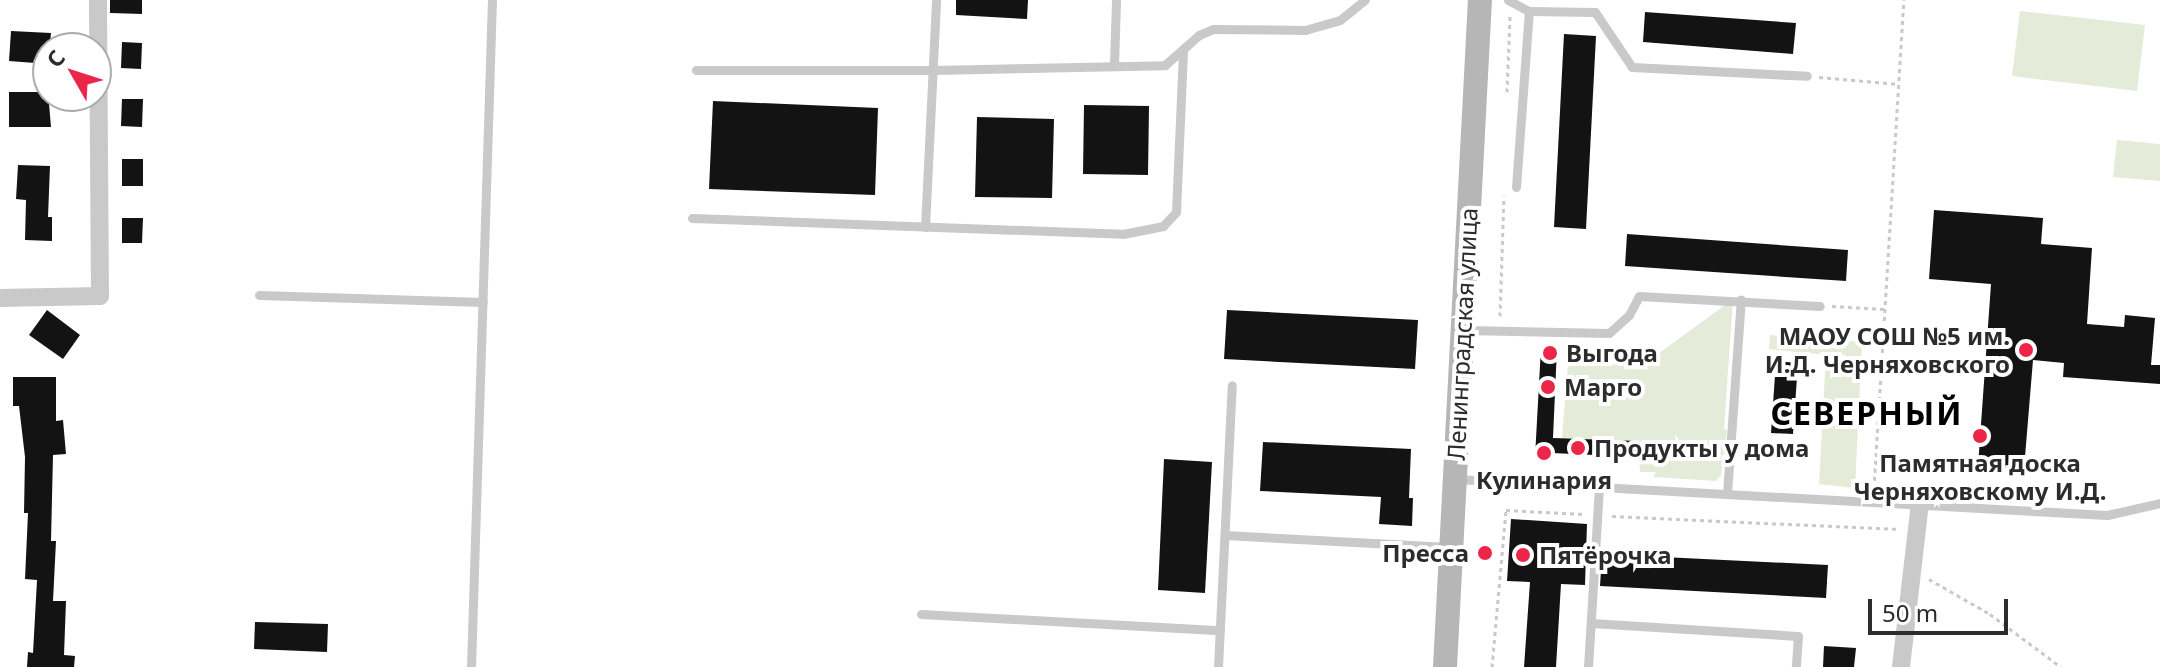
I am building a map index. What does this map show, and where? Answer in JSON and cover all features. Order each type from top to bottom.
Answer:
[{"type":"street","points":[[0,298],[100,296],[98,0]]},
{"type":"street","name":"Ленинградская улица","points":[[1445,667],[1480,0]]},
{"type":"street","points":[[1901,667],[1920,502]]},
{"type":"lane","points":[[471,667],[492,0]]},
{"type":"lane","points":[[925,227],[936,0]]},
{"type":"lane","points":[[1114,65],[1116,0]]},
{"type":"lane","points":[[696,70],[933,70],[1165,65],[1199,35],[1213,29],[1305,30],[1340,20],[1365,0]]},
{"type":"lane","points":[[1508,0],[1529,11],[1595,12],[1632,67],[1807,76]]},
{"type":"lane","points":[[1516,187],[1529,11]]},
{"type":"lane","points":[[692,218],[1123,234],[1147,231],[1171,221],[1176,212],[1183,50]]},
{"type":"lane","points":[[259,295],[483,302]]},
{"type":"lane","points":[[1461,330],[1609,333],[1629,315],[1639,296],[1820,306]]},
{"type":"lane","points":[[1727,493],[1741,300]]},
{"type":"lane","points":[[1218,667],[1232,385]]},
{"type":"lane","points":[[1456,479],[1920,502],[2107,515],[2160,503]]},
{"type":"lane","points":[[1588,667],[1599,486]]},
{"type":"lane","points":[[1225,535],[1453,547]]},
{"type":"lane","points":[[921,614],[1220,630]]},
{"type":"lane","points":[[1591,623],[1798,636],[1796,667]]},
{"type":"path","points":[[1873,500],[1904,0]]},
{"type":"path","points":[[1807,76],[1899,84]]},
{"type":"path","points":[[1820,306],[1885,309]]},
{"type":"path","points":[[1492,667],[1506,510],[1906,529]]},
{"type":"path","points":[[1912,569],[1990,614],[2061,667]]},
{"type":"green space","points":[[2020,11],[2145,25],[2137,91],[2012,76]]},
{"type":"green space","points":[[2117,140],[2160,144],[2160,181],[2113,177]]},
{"type":"green space","points":[[1733,299],[1724,429],[1727,430],[1721,475],[1716,481],[1653,477],[1656,472],[1640,472],[1638,441],[1562,439],[1568,363],[1643,365]]},
{"type":"green space","points":[[1770,335],[1862,342],[1855,488],[1819,484],[1826,355],[1769,349]]},
{"type":"building","points":[[110,0],[142,0],[142,14],[110,13]]},
{"type":"building","points":[[956,0],[1028,0],[1027,19],[956,15]]},
{"type":"building","points":[[1645,12],[1796,23],[1793,54],[1643,42]]},
{"type":"building","points":[[11,31],[32,32],[32,63],[9,61]]},
{"type":"building","points":[[1564,34],[1596,36],[1586,229],[1554,227]]},
{"type":"building","points":[[122,42],[142,43],[141,69],[121,68]]},
{"type":"building","points":[[9,92],[32,92],[32,112],[50,112],[51,127],[9,127]]},
{"type":"building","points":[[122,99],[143,99],[142,127],[121,126]]},
{"type":"building","points":[[713,101],[878,108],[875,195],[709,189]]},
{"type":"building","points":[[1084,105],[1149,106],[1148,175],[1083,174]]},
{"type":"building","points":[[977,117],[1054,119],[1052,198],[975,197]]},
{"type":"building","points":[[122,159],[143,159],[143,186],[122,186]]},
{"type":"building","points":[[18,165],[50,166],[48,217],[52,217],[52,241],[25,240],[26,200],[16,199]]},
{"type":"building","name":"МАОУ СОШ №5 им. И.Д. Черняховского","points":[[1934,210],[2043,218],[2041,244],[2092,248],[2087,324],[2124,327],[2125,315],[2155,318],[2151,365],[2160,365],[2160,384],[2063,377],[2064,363],[2033,360],[2024,469],[1978,466],[1991,284],[1929,279]]},
{"type":"building","points":[[122,218],[143,218],[142,243],[122,243]]},
{"type":"building","points":[[1627,234],[1848,250],[1846,281],[1625,266]]},
{"type":"building","points":[[47,310],[80,335],[63,359],[29,335]]},
{"type":"building","points":[[1227,310],[1418,320],[1415,369],[1224,359]]},
{"type":"building","points":[[1541,347],[1557,348],[1553,438],[1638,441],[1638,457],[1552,453],[1552,458],[1535,457]]},
{"type":"building","points":[[1776,361],[1798,363],[1793,434],[1771,433]]},
{"type":"building","points":[[13,377],[56,377],[56,421],[63,420],[66,454],[53,455],[51,541],[56,541],[53,601],[66,601],[64,655],[75,656],[74,667],[27,667],[28,652],[33,653],[37,580],[25,579],[28,513],[24,513],[25,457],[19,406],[13,406]]},
{"type":"building","points":[[1263,442],[1411,449],[1409,498],[1413,498],[1412,526],[1379,524],[1381,497],[1260,491]]},
{"type":"building","points":[[1164,459],[1212,462],[1205,593],[1158,590]]},
{"type":"building","points":[[1511,519],[1587,524],[1585,585],[1561,584],[1556,667],[1524,667],[1530,582],[1507,581]]},
{"type":"building","points":[[1602,554],[1828,565],[1826,598],[1600,586]]},
{"type":"building","points":[[255,622],[328,624],[327,652],[254,649]]},
{"type":"building","points":[[1824,646],[1856,648],[1854,667],[1823,667]]},
{"type":"place","name":"МАОУ СОШ №5 им. И.Д. Черняховского","points":[[2026,350]]},
{"type":"place","name":"Выгода","points":[[1550,353]]},
{"type":"place","name":"Марго","points":[[1548,387]]},
{"type":"place","name":"Памятная доска Черняховскому И.Д.","points":[[1980,436]]},
{"type":"place","name":"Продукты у дома","points":[[1578,448]]},
{"type":"place","name":"Кулинария","points":[[1544,453]]},
{"type":"place","name":"Пресса","points":[[1485,553]]},
{"type":"place","name":"Пятёрочка","points":[[1523,555]]},
{"type":"district","name":"СЕВЕРНЫЙ","points":[[1867,413]]}]
